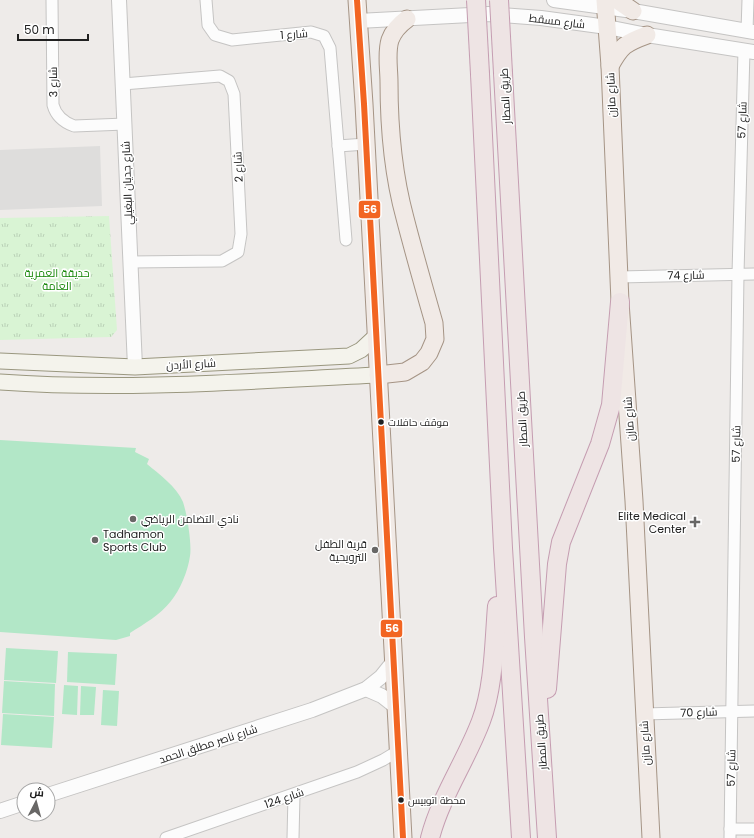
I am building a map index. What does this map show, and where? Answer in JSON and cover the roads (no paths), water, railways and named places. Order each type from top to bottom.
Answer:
[{"type":"highway","points":[[476,0],[503,548],[521,838]]},
{"type":"highway","name":"طريق المطار","points":[[499,0],[547,838]]},
{"type":"highway","points":[[542,752],[558,557],[561,542],[569,520],[600,444],[611,405],[620,302]]},
{"type":"highway","points":[[430,838],[438,812],[481,720],[491,679],[503,548]]},
{"type":"main road","points":[[357,0],[403,838]]},
{"type":"main road","points":[[609,2],[633,11]]},
{"type":"main road","name":"شارع مازن","points":[[609,2],[607,27],[620,302],[633,493],[651,838]]},
{"type":"main road","points":[[378,375],[405,372],[422,362],[429,353],[435,339],[434,323],[404,217],[396,174],[390,128],[388,61],[390,40],[395,31],[407,19]]},
{"type":"main road","points":[[610,66],[618,52],[631,41],[647,35]]},
{"type":"main road","name":"شارع الأردن","points":[[0,361],[42,364],[135,366],[349,356],[360,350],[376,336]]},
{"type":"main road","points":[[224,362],[229,369],[230,374],[226,382]]},
{"type":"main road","points":[[39,385],[36,382],[35,374],[37,368],[42,364]]},
{"type":"main road","name":"شارع الأردن","points":[[0,382],[39,385],[140,385],[378,375]]},
{"type":"street","name":"شارع 3","points":[[52,0],[53,105],[55,112],[66,123],[74,126],[125,124]]},
{"type":"street","name":"شارع جديان البغيلي","points":[[119,0],[135,366]]},
{"type":"street","name":"شارع 1","points":[[206,0],[208,25],[214,35],[232,40],[311,32],[324,36],[330,48],[346,240]]},
{"type":"street","name":"شارع مسقط","points":[[554,0],[609,2]]},
{"type":"street","points":[[633,11],[750,32],[748,0]]},
{"type":"street","name":"شارع مسقط","points":[[358,21],[488,14],[540,18],[607,27],[647,35],[749,51]]},
{"type":"street","name":"شارع 57","points":[[730,834],[738,274],[749,51]]},
{"type":"street","name":"شارع 2","points":[[123,84],[220,76],[229,82],[234,94],[241,234],[238,252],[222,261],[130,262]]},
{"type":"street","points":[[339,150],[366,148]]},
{"type":"street","name":"شارع 74","points":[[619,276],[754,274]]},
{"type":"street","name":"شارع ناصر مطلق الحمد","points":[[56,792],[312,710],[366,689],[381,677],[393,662]]},
{"type":"street","points":[[366,689],[382,696],[396,707]]},
{"type":"street","name":"شارع 70","points":[[644,714],[754,711]]},
{"type":"street","name":"شارع 124","points":[[166,838],[357,772],[398,751]]},
{"type":"street","points":[[293,838],[294,795]]},
{"type":"street","points":[[0,811],[16,806]]},
{"type":"street","points":[[730,834],[754,829]]},
{"type":"place","name":"موقف حافلات","points":[[381,422]]},
{"type":"place","name":"نادي التضامن الرياضي","points":[[133,519]]},
{"type":"place","name":"Elite Medical Center","points":[[695,522]]},
{"type":"place","name":"Tadhamon Sports Club","points":[[95,540]]},
{"type":"place","name":"قرية الطفل الترويحية","points":[[375,550]]},
{"type":"place","name":"محطة اتوبيس","points":[[401,800]]},
{"type":"park label","name":"حديقة العمرية العامة","points":[[57,279]]}]
